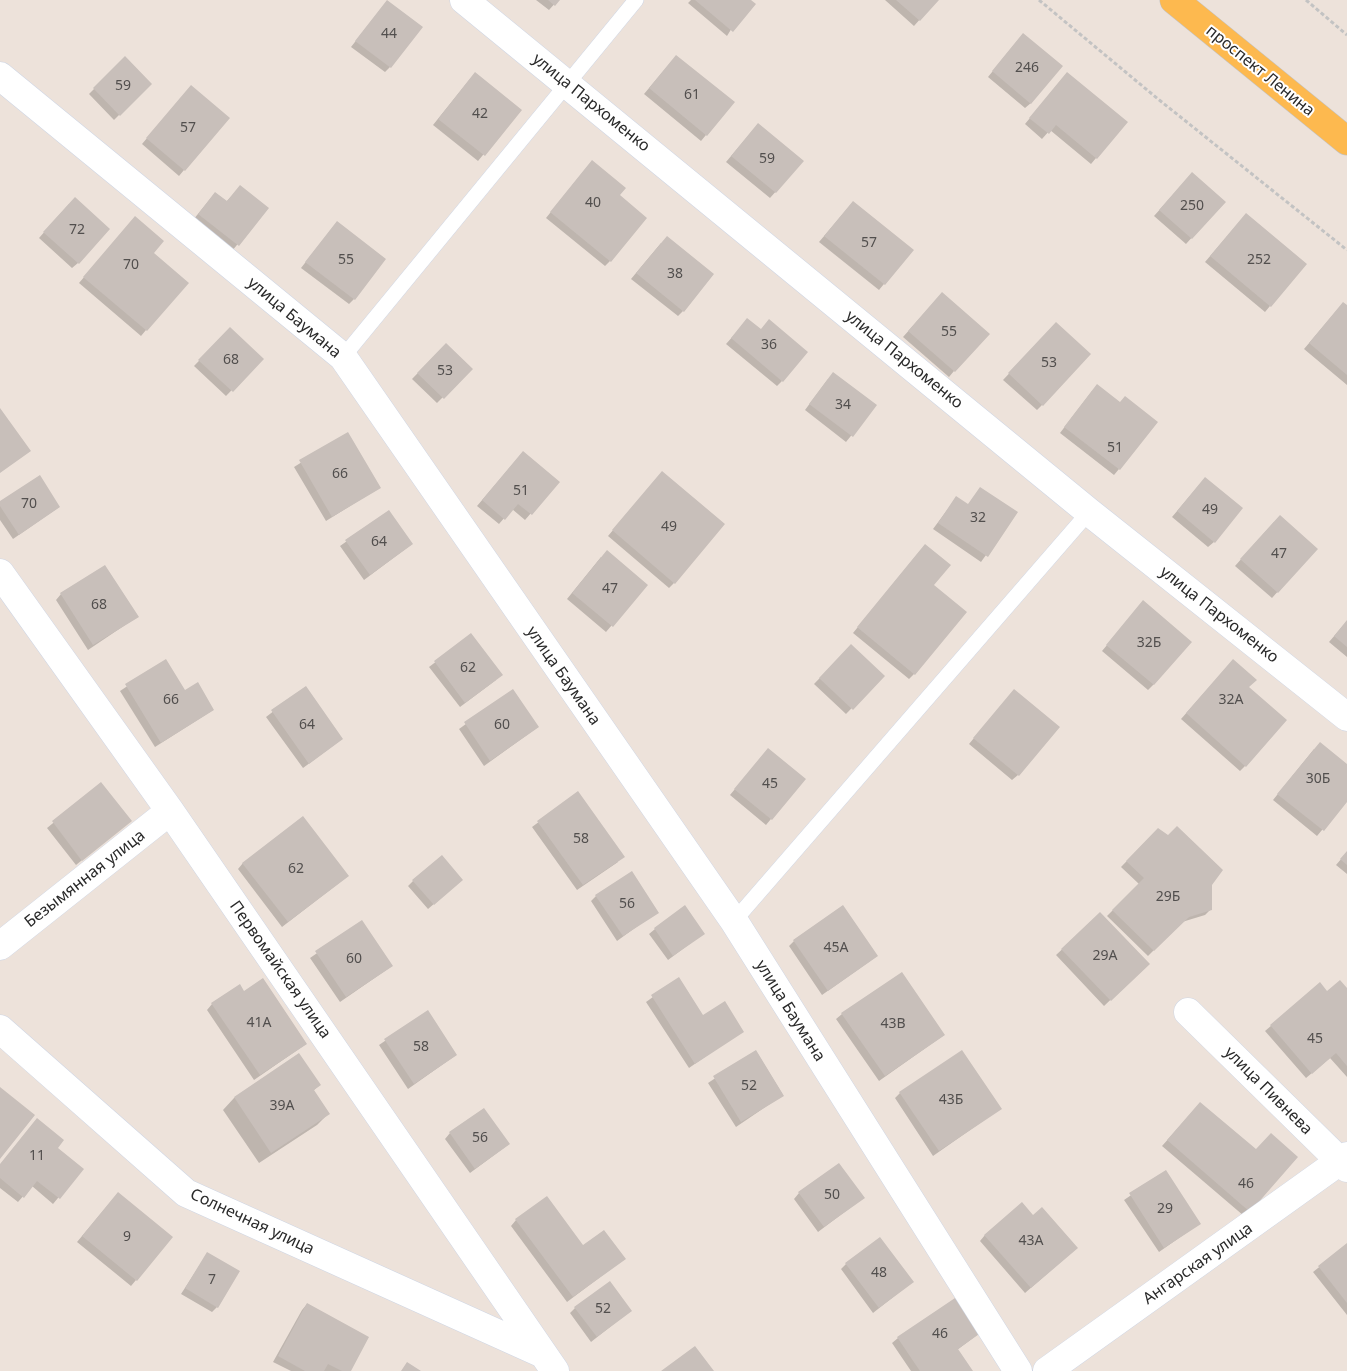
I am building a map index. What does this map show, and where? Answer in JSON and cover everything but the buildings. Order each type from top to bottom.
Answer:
[{"type":"main road","name":"проспект Ленина","points":[[1174,0],[1347,142]]},
{"type":"street","name":"улица Пархоменко","points":[[464,0],[1089,512],[1347,717]]},
{"type":"street","name":"улица Баумана","points":[[0,76],[342,357],[734,921],[1018,1371]]},
{"type":"street","name":"Первомайская улица","points":[[0,573],[170,811],[549,1363]]},
{"type":"street","name":"Безымянная улица","points":[[0,946],[170,811]]},
{"type":"street","name":"улица Пивнева","points":[[1188,1012],[1345,1162]]},
{"type":"street","name":"Солнечная улица","points":[[0,1029],[186,1194],[549,1363]]},
{"type":"street","name":"Ангарская улица","points":[[1048,1371],[1345,1162]]},
{"type":"lane","points":[[342,357],[636,0]]},
{"type":"lane","points":[[734,921],[1089,512]]},
{"type":"path","points":[[1039,0],[1158,99],[1347,250]]},
{"type":"path","points":[[1306,0],[1347,34]]}]
